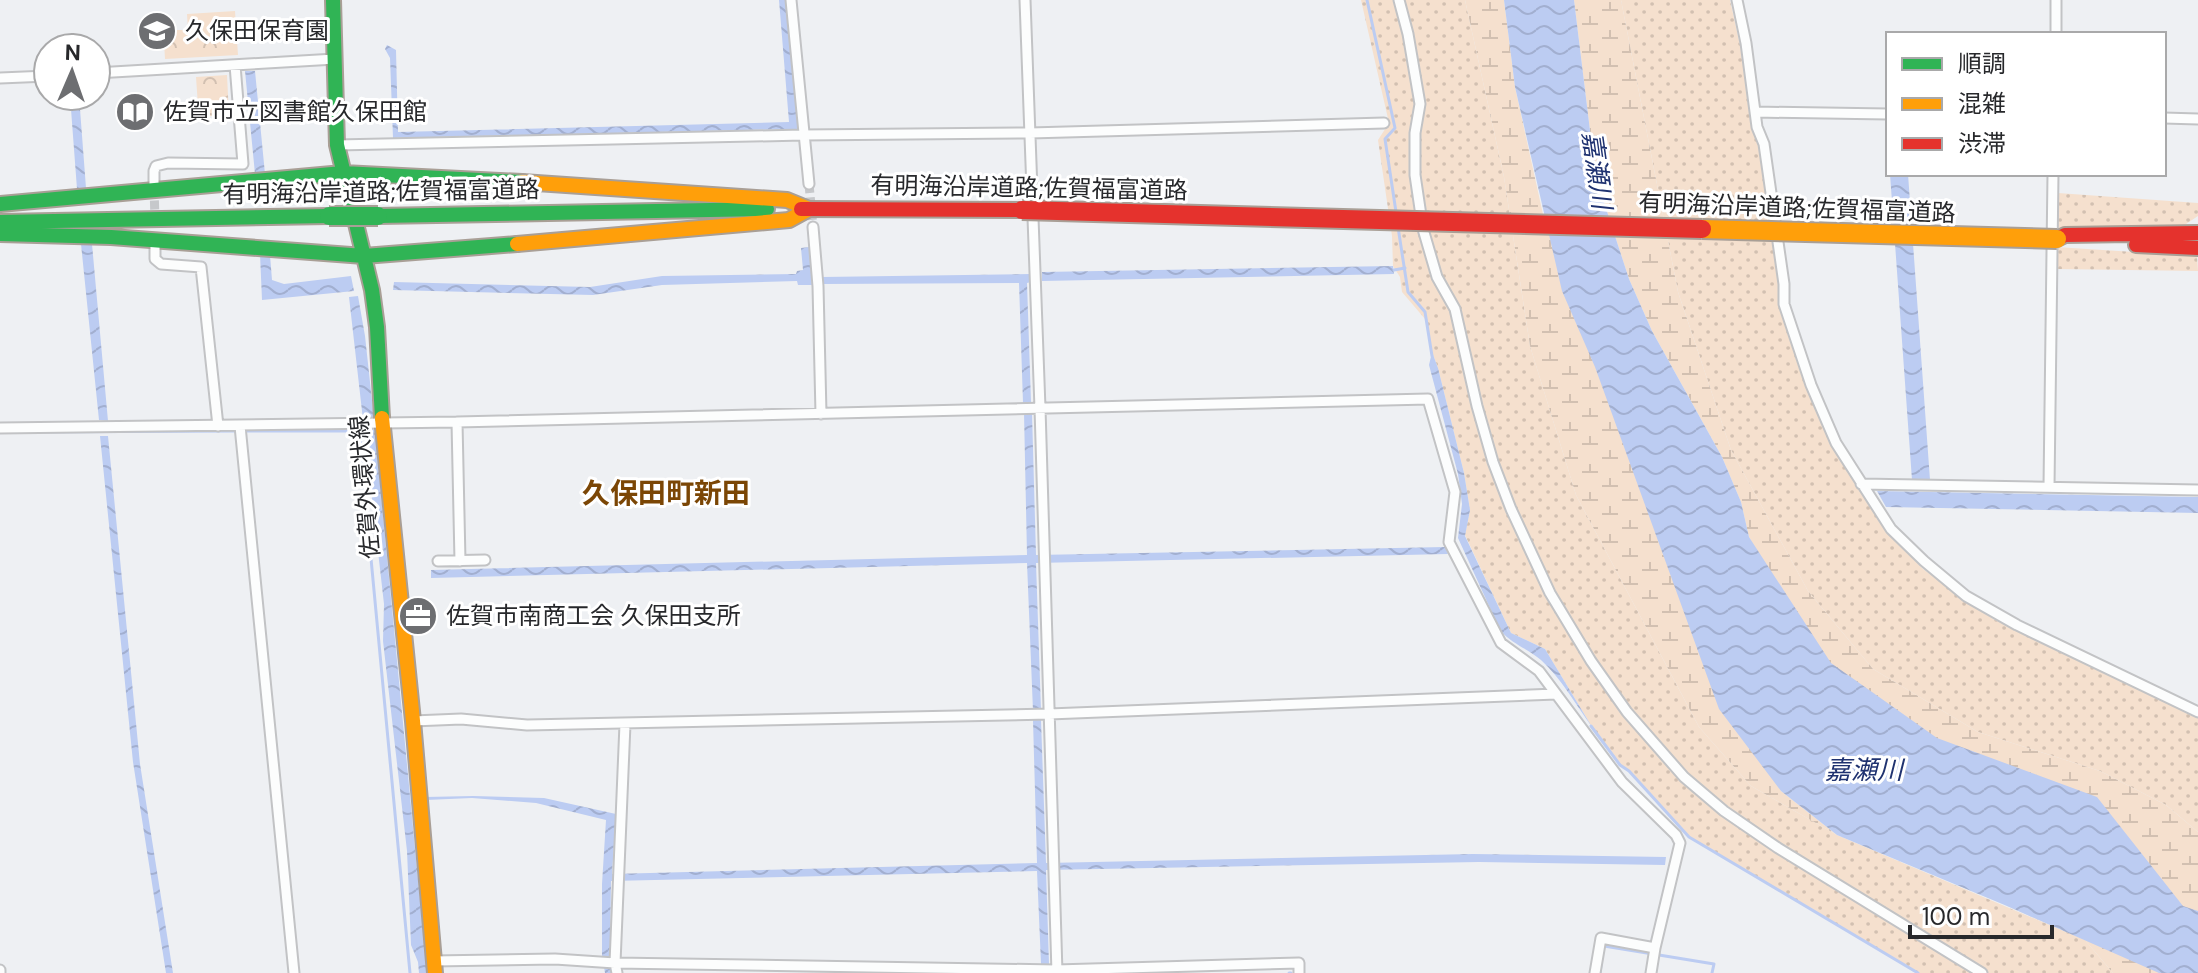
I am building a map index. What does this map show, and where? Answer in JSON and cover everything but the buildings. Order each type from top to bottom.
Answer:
[{"type":"main road","name":"佐賀外環状線","points":[[333,0],[337,145],[372,290],[377,327],[379,424],[413,721],[434,967]]},
{"type":"main road","points":[[0,204],[343,173],[586,185],[787,200],[811,218]]},
{"type":"main road","name":"有明海沿岸道路;佐賀福富道路","points":[[0,222],[329,216],[811,218],[1022,210],[2057,239]]},
{"type":"main road","points":[[0,234],[111,237],[364,256],[811,218]]},
{"type":"main road","points":[[2057,239],[2065,235],[2198,233]]},
{"type":"main road","points":[[2057,239],[2065,242],[2198,248]]},
{"type":"street","points":[[791,0],[809,184]]},
{"type":"street","points":[[1025,0],[1037,408],[1045,559],[1055,971]]},
{"type":"street","points":[[1399,0],[1420,104],[1415,133],[1415,175],[1423,229],[1437,277],[1455,309],[1493,462],[1550,593],[1627,712],[1684,777],[1724,811],[1778,848],[1982,973]]},
{"type":"street","points":[[1737,0],[1757,127],[1764,144],[1784,284],[1784,304],[1811,385],[1836,443],[1861,484],[1891,529],[1966,596],[2017,625],[2198,712]]},
{"type":"street","points":[[2056,0],[2056,32]]},
{"type":"street","points":[[112,72],[335,59]]},
{"type":"street","points":[[154,184],[156,166],[168,163],[243,164],[235,65]]},
{"type":"street","points":[[0,78],[32,77]]},
{"type":"street","points":[[1755,112],[1886,114]]},
{"type":"street","points":[[2166,118],[2198,119]]},
{"type":"street","points":[[337,145],[1030,133],[1384,123]]},
{"type":"street","points":[[2049,487],[2053,176]]},
{"type":"street","points":[[811,218],[818,286],[821,414]]},
{"type":"street","points":[[155,244],[155,259],[161,264],[201,267],[218,426]]},
{"type":"street","points":[[0,428],[379,424],[1428,399],[1455,492],[1449,542],[1501,643],[1539,671],[1622,782],[1676,835],[1680,843],[1651,973]]},
{"type":"street","points":[[457,422],[460,561]]},
{"type":"street","points":[[240,426],[294,973]]},
{"type":"street","points":[[1861,484],[2198,490]]},
{"type":"street","points":[[438,561],[485,560]]},
{"type":"street","points":[[413,721],[461,719],[527,725],[1031,715],[1556,694]]},
{"type":"street","points":[[612,965],[625,724]]},
{"type":"street","points":[[1595,973],[1601,938],[1654,953]]},
{"type":"street","points":[[434,967],[555,959],[612,965],[1055,971],[1299,963],[1299,973]]},
{"type":"green space","points":[[1361,0],[1465,0],[1504,177],[1530,346],[1576,495],[1699,727],[1751,786],[1837,835],[2085,940],[2113,973],[1918,973],[1689,837],[1620,765],[1592,727],[1545,649],[1511,633],[1465,535],[1470,510],[1464,473],[1425,319],[1402,292],[1400,277],[1393,266],[1392,236],[1378,140],[1389,123]]},
{"type":"green space","points":[[1465,0],[1504,0],[1515,87],[1544,219],[1781,791],[1837,835],[1751,786],[1699,727],[1576,495],[1530,346],[1504,177]]},
{"type":"green space","points":[[1574,0],[1621,0],[1678,292],[1731,450],[1808,591],[1873,669],[1978,732],[2100,771],[2166,805],[2198,832],[2198,923],[1892,800],[1749,537],[1741,502],[1722,457],[1652,331],[1629,279],[1601,193],[1592,147]]},
{"type":"green space","points":[[1621,0],[1730,0],[1752,129],[1760,144],[1782,306],[1805,383],[1833,446],[1886,531],[1923,569],[1993,619],[2198,717],[2198,832],[2166,805],[2100,771],[1978,732],[1873,669],[1808,591],[1731,450],[1678,292]]},
{"type":"green space","points":[[235,11],[238,55],[165,59],[164,42],[170,41],[176,30],[188,30],[187,14]]},
{"type":"green space","points":[[227,75],[229,115],[193,117],[192,107],[198,106],[196,77]]},
{"type":"green space","points":[[2058,193],[2198,203],[2198,216],[2180,228],[2058,229]]},
{"type":"green space","points":[[2056,247],[2197,256],[2198,271],[2055,269]]},
{"type":"green space","points":[[2007,906],[2186,973],[2113,973],[2085,940]]},
{"type":"water","points":[[779,0],[787,0],[799,132],[791,132],[790,129],[393,138],[387,45],[396,50],[398,132],[789,122]]},
{"type":"water","name":"嘉瀬川","points":[[1504,0],[1574,0],[1592,147],[1601,193],[1629,279],[1652,331],[1722,457],[1741,502],[1749,537],[1831,663],[1937,738],[2097,797],[2183,906],[2198,911],[2198,973],[2159,973],[1837,835],[1781,791],[1719,709],[1595,367],[1562,291],[1515,87]]},
{"type":"water","points":[[245,71],[255,71],[265,174],[255,174]]},
{"type":"water","points":[[71,112],[80,112],[86,188],[77,189]]},
{"type":"water","points":[[1890,176],[1908,176],[1930,480],[1912,480]]},
{"type":"water","points":[[81,244],[92,244],[108,421],[99,420]]},
{"type":"water","points":[[809,247],[812,285],[798,285],[797,281],[662,285],[593,295],[393,290],[394,282],[590,287],[662,276],[796,274],[803,270],[801,248]]},
{"type":"water","points":[[260,254],[270,255],[272,280],[284,284],[351,276],[354,291],[262,300]]},
{"type":"water","points":[[1393,266],[1394,274],[1042,281],[1042,272]]},
{"type":"water","points":[[1030,274],[1031,282],[1027,283],[1031,402],[1023,403],[1019,283],[823,284],[822,277]]},
{"type":"water","points":[[358,296],[374,419],[427,973],[419,973],[411,945],[407,851],[383,641],[384,604],[349,297]]},
{"type":"water","points":[[1432,352],[1464,473],[1470,510],[1465,536],[1511,633],[1545,649],[1592,727],[1548,667],[1500,630],[1458,538],[1462,504],[1458,474],[1429,365]]},
{"type":"water","points":[[1024,413],[1032,413],[1036,555],[1445,547],[1448,554],[1036,563],[1041,711],[1033,711],[1027,563],[431,578],[431,570],[1027,555]]},
{"type":"water","points":[[100,436],[108,436],[140,764],[173,973],[166,973],[133,762]]},
{"type":"water","points":[[1877,491],[2198,497],[2198,513],[1886,507]]},
{"type":"water","points":[[1033,720],[1041,720],[1046,863],[1473,854],[1666,857],[1665,865],[1479,862],[1046,870],[1049,964],[1041,964],[1037,871],[611,881],[608,959],[614,973],[605,973],[606,959],[602,957],[602,884],[606,820],[536,803],[472,798],[426,800],[425,797],[544,798],[616,814],[612,874],[1037,863]]},
{"type":"waterway","points":[[1367,0],[1395,128],[1385,139],[1396,212]]},
{"type":"waterway","points":[[1398,227],[1408,292],[1425,312],[1432,356]]},
{"type":"waterway","points":[[1394,270],[1405,268]]},
{"type":"waterway","points":[[12,432],[235,431]]},
{"type":"waterway","points":[[247,431],[359,431],[410,973]]},
{"type":"waterway","points":[[1591,726],[1620,765],[1689,837],[1918,973]]},
{"type":"waterway","points":[[1603,950],[1604,946],[1714,964],[1712,973]]},
{"type":"waterway","points":[[1600,973],[1602,957]]},
{"type":"tunnel","points":[[809,184],[813,227]]},
{"type":"tunnel","points":[[154,187],[155,220]]},
{"type":"traffic: fast","points":[[333,0],[337,145],[372,290],[382,418]]},
{"type":"traffic: fast","points":[[0,204],[343,173],[522,182]]},
{"type":"traffic: fast","points":[[378,216],[767,209]]},
{"type":"traffic: fast","points":[[0,222],[329,216]]},
{"type":"traffic: fast","points":[[329,216],[378,216]]},
{"type":"traffic: fast","points":[[0,234],[111,237],[364,256],[517,244]]},
{"type":"traffic: slow","points":[[522,182],[787,200],[809,209]]},
{"type":"traffic: slow","points":[[517,244],[789,220],[809,209]]},
{"type":"traffic: slow","points":[[1702,229],[2057,239]]},
{"type":"traffic: slow","points":[[382,418],[435,973]]},
{"type":"traffic: jam","points":[[801,209],[1022,210]]},
{"type":"traffic: jam","points":[[1022,210],[1702,229]]},
{"type":"traffic: jam","points":[[2057,239],[2065,235],[2198,233]]},
{"type":"traffic: jam","points":[[2136,245],[2198,248]]},
{"type":"place","name":"久保田保育園","points":[[157,31]]},
{"type":"place","name":"佐賀市立図書館久保田館","points":[[135,112]]},
{"type":"place","name":"佐賀市南商工会 久保田支所","points":[[418,616]]},
{"type":"district","name":"久保田町新田","points":[[666,493]]}]
